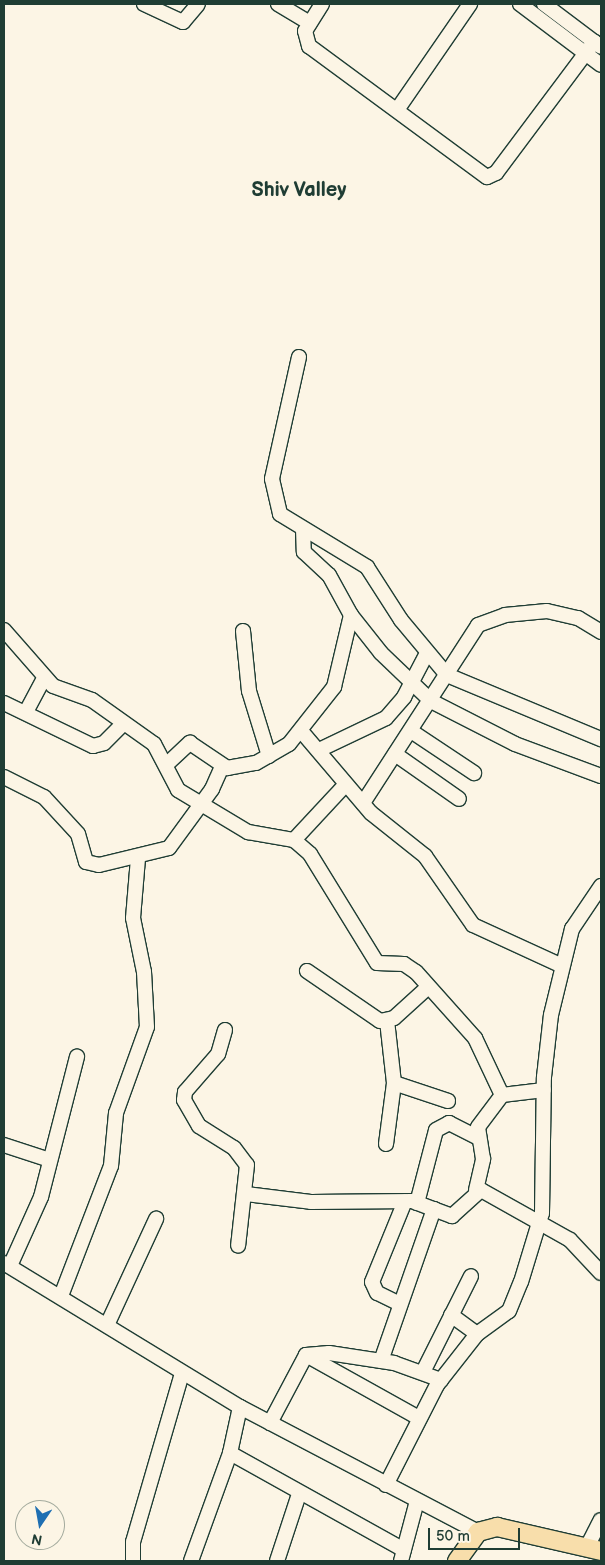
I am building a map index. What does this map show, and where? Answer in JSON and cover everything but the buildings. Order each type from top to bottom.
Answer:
[{"type":"main road","points":[[458,1561],[478,1532],[497,1527],[594,1549]]},
{"type":"street","points":[[144,4],[183,22],[198,4]]},
{"type":"street","points":[[278,4],[310,23]]},
{"type":"street","points":[[322,4],[310,23],[304,38],[309,46],[397,110],[481,175],[492,176],[585,53],[598,45],[544,4]]},
{"type":"street","points":[[397,110],[470,4]]},
{"type":"street","points":[[520,4],[601,65]]},
{"type":"street","points":[[300,357],[272,479],[280,514],[303,529],[334,543],[368,567],[389,605],[427,654],[447,675],[601,739]]},
{"type":"street","points":[[303,529],[304,552],[329,575],[351,615],[411,684],[432,702],[515,744],[601,776]]},
{"type":"street","points":[[363,804],[395,754],[432,702],[447,675],[487,619],[555,612],[601,632]]},
{"type":"street","points":[[166,765],[194,742],[222,767],[241,767],[269,756],[302,732],[334,687],[351,615]]},
{"type":"street","points":[[4,630],[44,678],[58,689],[92,700],[122,725],[154,744],[166,765],[174,785],[201,805],[259,837],[294,840],[320,865],[377,963],[410,966],[475,1038],[502,1095]]},
{"type":"street","points":[[243,631],[250,691],[269,756]]},
{"type":"street","points":[[319,750],[386,718],[411,684],[427,654]]},
{"type":"street","points":[[26,712],[44,678]]},
{"type":"street","points":[[4,703],[93,746],[104,743],[122,725]]},
{"type":"street","points":[[411,731],[474,773]]},
{"type":"street","points":[[302,732],[363,804],[425,856],[474,925],[562,966]]},
{"type":"street","points":[[395,754],[459,799]]},
{"type":"street","points":[[4,777],[31,787],[71,825],[86,862],[99,865],[138,859],[169,848],[201,805],[222,767]]},
{"type":"street","points":[[294,840],[346,784]]},
{"type":"street","points":[[62,1296],[111,1166],[116,1113],[147,1027],[144,972],[133,918],[138,859]]},
{"type":"street","points":[[386,1485],[417,1416],[442,1380],[477,1334],[509,1311],[541,1221],[544,1090],[548,1038],[562,966],[572,929],[601,886]]},
{"type":"street","points":[[307,970],[371,1017],[387,1020],[428,988]]},
{"type":"street","points":[[386,1144],[394,1083],[387,1020]]},
{"type":"street","points":[[225,1030],[218,1054],[185,1092],[184,1100],[198,1126],[242,1156],[248,1173],[238,1246]]},
{"type":"street","points":[[77,1057],[42,1197],[7,1265],[108,1323],[182,1373],[240,1407],[478,1532]]},
{"type":"street","points":[[394,1083],[448,1101]]},
{"type":"street","points":[[246,1194],[311,1202],[411,1202],[456,1215],[476,1190],[483,1159],[476,1137],[478,1126],[502,1095],[544,1090]]},
{"type":"street","points":[[400,1304],[377,1293],[372,1282],[411,1202],[436,1130],[449,1123],[476,1137]]},
{"type":"street","points":[[4,1146],[50,1160]]},
{"type":"street","points":[[476,1190],[541,1221],[570,1240],[601,1273]]},
{"type":"street","points":[[381,1361],[434,1209]]},
{"type":"street","points":[[108,1323],[156,1219]]},
{"type":"street","points":[[422,1372],[471,1276]]},
{"type":"street","points":[[451,1315],[477,1334]]},
{"type":"street","points":[[306,1356],[329,1353],[381,1361],[422,1372],[442,1380]]},
{"type":"street","points":[[306,1356],[417,1416]]},
{"type":"street","points":[[270,1424],[306,1356]]},
{"type":"street","points":[[133,1561],[133,1542],[182,1373]]},
{"type":"street","points":[[191,1561],[230,1453],[240,1407]]},
{"type":"street","points":[[230,1453],[403,1555],[417,1501]]},
{"type":"street","points":[[277,1561],[299,1494]]},
{"type":"street","points":[[594,1549],[601,1520]]},
{"type":"district","name":"Shiv Valley","points":[[299,190]]}]
